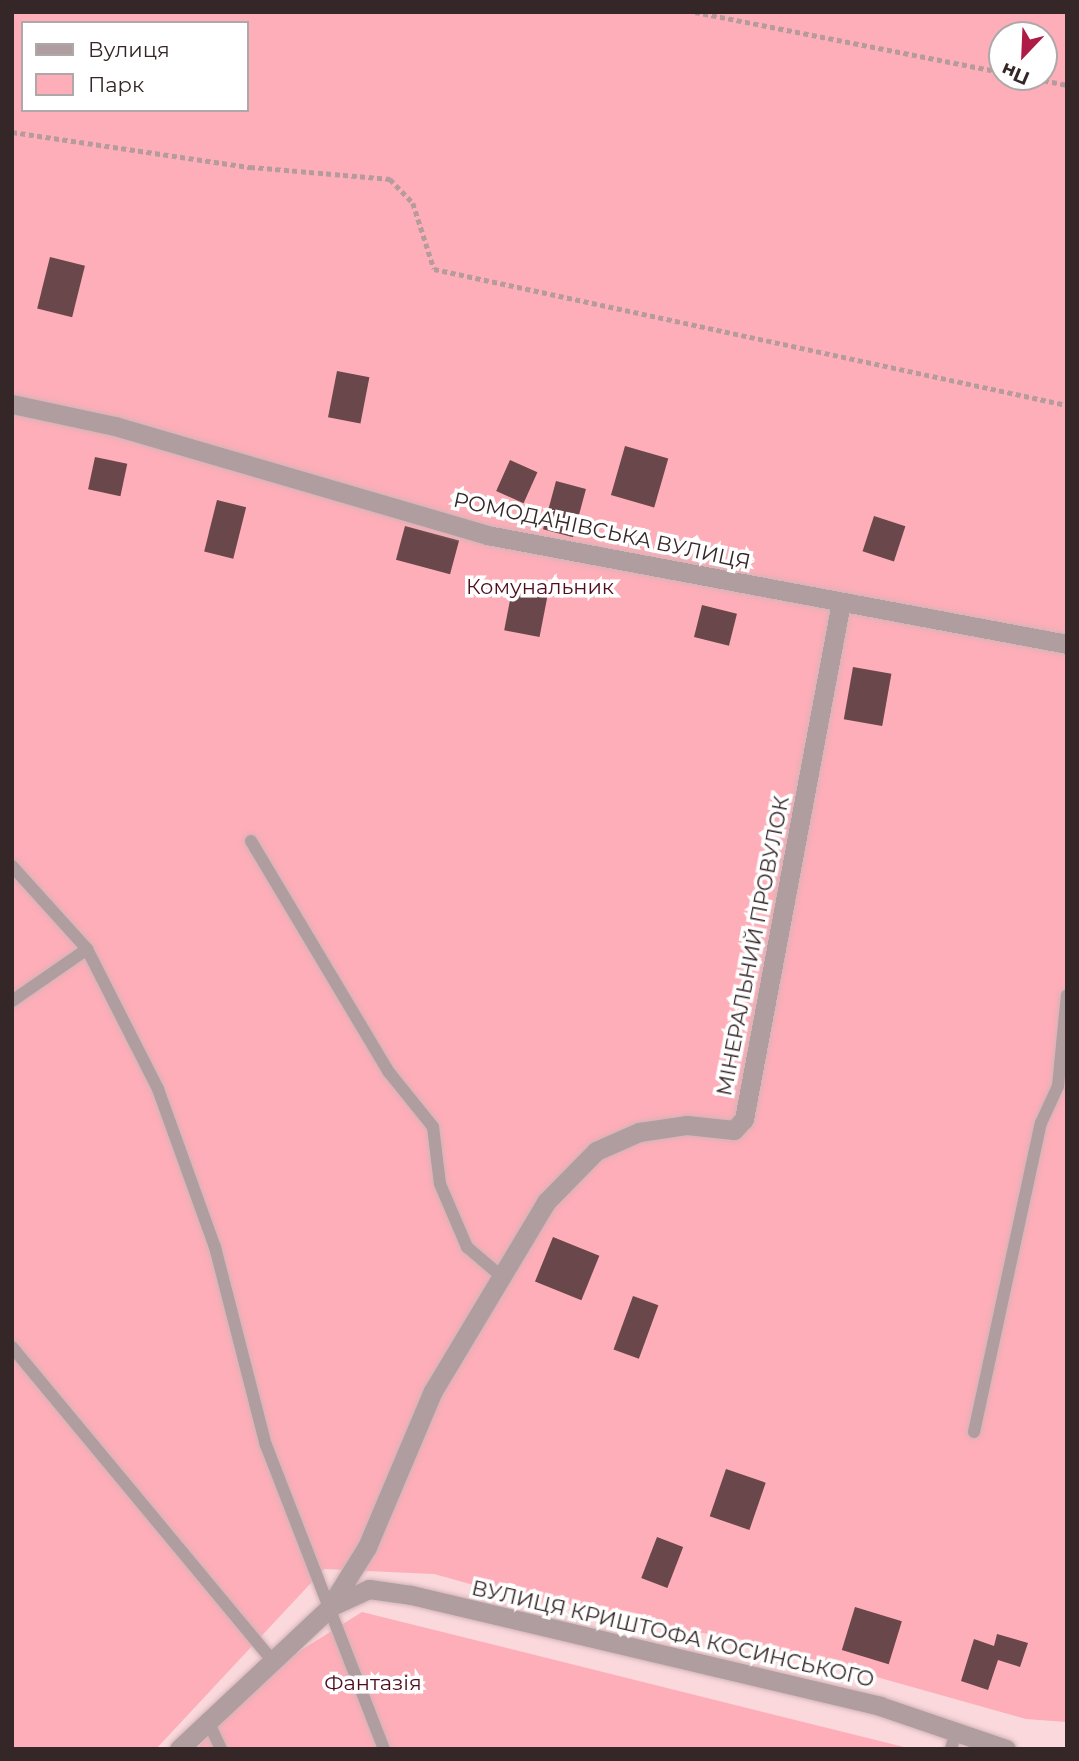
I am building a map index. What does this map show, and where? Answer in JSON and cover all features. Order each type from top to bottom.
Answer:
[{"type":"street","name":"РОМОДАНІВСЬКА ВУЛИЦЯ","points":[[12,404],[115,426],[487,535],[1067,644]]},
{"type":"street","name":"МІНЕРАЛЬНИЙ ПРОВУЛОК","points":[[179,1749],[270,1658],[329,1608],[367,1547],[433,1391],[546,1202],[596,1151],[639,1132],[687,1125],[734,1130],[744,1119],[841,602]]},
{"type":"street","name":"ВУЛИЦЯ КРИШТОФА КОСИНСЬКОГО","points":[[329,1608],[369,1589],[411,1595],[880,1706],[953,1741],[1006,1749]]},
{"type":"lane","points":[[251,841],[388,1070],[433,1127],[440,1184],[467,1247],[501,1276]]},
{"type":"lane","points":[[12,866],[87,949],[158,1089],[215,1247],[266,1445],[384,1749]]},
{"type":"lane","points":[[12,1001],[87,949]]},
{"type":"lane","points":[[974,1432],[1041,1123],[1058,1086],[1067,995]]},
{"type":"lane","points":[[12,1347],[270,1658]]},
{"type":"lane","points":[[207,1719],[221,1749]]},
{"type":"path","points":[[695,12],[988,69]]},
{"type":"path","points":[[12,132],[250,167],[390,179],[413,203],[434,269],[1067,405]]},
{"type":"green space","name":"Комунальник","points":[[12,12],[1067,12],[1067,1722],[1026,1719],[749,1641],[554,1607],[434,1574],[324,1569],[156,1749],[12,1749]]},
{"type":"green space","name":"Фантазія","points":[[362,1612],[912,1749],[196,1749],[287,1659]]},
{"type":"building","points":[[50,257],[85,266],[72,317],[37,308]]},
{"type":"building","points":[[337,371],[369,377],[360,423],[328,417]]},
{"type":"building","points":[[625,446],[668,458],[654,507],[611,495]]},
{"type":"building","points":[[95,457],[127,464],[120,496],[88,489]]},
{"type":"building","points":[[510,460],[537,472],[524,503],[496,491]]},
{"type":"building","points":[[556,481],[586,489],[573,537],[543,529]]},
{"type":"building","points":[[217,500],[246,507],[233,559],[204,551]]},
{"type":"building","points":[[874,516],[905,526],[894,561],[863,551]]},
{"type":"building","points":[[405,526],[459,540],[450,574],[396,560]]},
{"type":"building","points":[[512,590],[547,597],[540,637],[504,630]]},
{"type":"building","points":[[702,605],[737,614],[729,646],[694,637]]},
{"type":"building","points":[[853,667],[891,674],[882,726],[844,719]]},
{"type":"building","points":[[553,1237],[599,1256],[581,1300],[535,1282]]},
{"type":"building","points":[[633,1296],[658,1305],[639,1359],[614,1350]]},
{"type":"building","points":[[726,1469],[766,1483],[749,1530],[710,1516]]},
{"type":"building","points":[[657,1537],[683,1547],[667,1588],[641,1578]]},
{"type":"building","points":[[855,1607],[902,1621],[889,1664],[842,1650]]},
{"type":"building","points":[[997,1634],[1028,1643],[1020,1667],[998,1660],[988,1690],[961,1681],[974,1639],[994,1646]]}]
